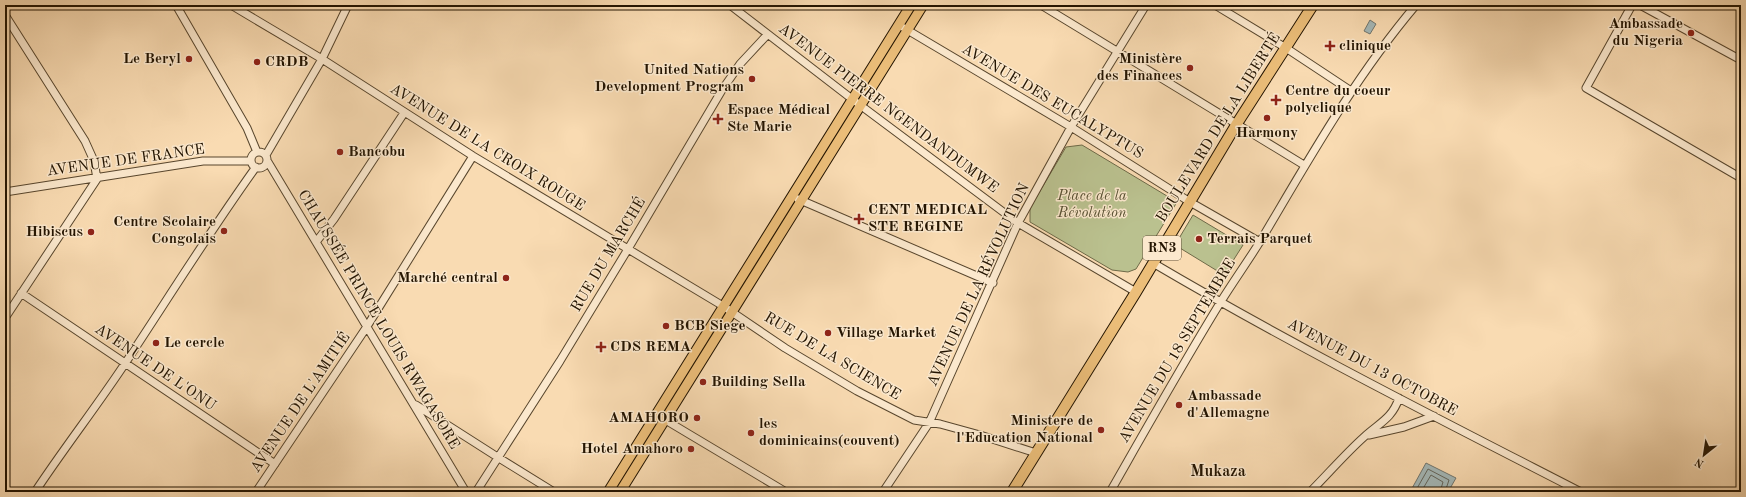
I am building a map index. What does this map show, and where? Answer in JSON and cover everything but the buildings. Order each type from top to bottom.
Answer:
[{"type":"highway","name":"BOULEVARD DE LA LIBERTÉ","points":[[1012,492],[1136,292],[1236,125],[1313,5]]},
{"type":"main road","points":[[620,492],[660,417],[723,306],[793,197],[912,5]]},
{"type":"main road","points":[[608,492],[731,312],[802,201],[923,5]]},
{"type":"street","points":[[176,5],[244,123],[257,152],[261,152],[267,159]]},
{"type":"street","name":"AVENUE DE LA CROIX ROUGE","points":[[232,5],[473,156],[731,312]]},
{"type":"street","points":[[36,492],[64,449],[125,363],[197,251],[256,168],[264,167],[322,60],[348,5]]},
{"type":"street","name":"AVENUE PIERRE NGENDANDUMWE","points":[[730,5],[852,100],[1018,223],[1136,292]]},
{"type":"street","points":[[1042,5],[1236,125],[1304,165]]},
{"type":"street","name":"AVENUE DE LA RÉVOLUTION","points":[[883,492],[929,423],[993,283],[1018,223],[1071,127],[1146,5]]},
{"type":"street","points":[[1215,5],[1286,48],[1351,91]]},
{"type":"street","name":"AVENUE DU 18 SEPTEMBRE","points":[[1110,492],[1220,302],[1260,242],[1304,165],[1351,91],[1416,5]]},
{"type":"street","points":[[1632,5],[1586,88],[1741,178]]},
{"type":"street","points":[[1640,5],[1741,60]]},
{"type":"street","points":[[5,15],[85,141],[94,161],[96,179],[5,318]]},
{"type":"street","name":"AVENUE DES EUCALYPTUS","points":[[899,25],[1071,127],[1190,202],[1260,242]]},
{"type":"street","name":"RUE DU MARCHÉ","points":[[476,492],[628,249],[722,90],[740,64],[767,35]]},
{"type":"street","points":[[316,242],[334,219],[404,113]]},
{"type":"street","points":[[256,168],[251,161],[252,156],[257,152]]},
{"type":"street","name":"AVENUE DE L'AMITIÉ","points":[[256,492],[366,328],[473,156]]},
{"type":"street","name":"CHAUSSÉE PRINCE LOUIS RWAGASORE","points":[[267,159],[366,328],[414,404],[466,492]]},
{"type":"street","name":"AVENUE DE FRANCE","points":[[5,192],[96,179],[203,161],[251,161]]},
{"type":"street","points":[[793,197],[993,283]]},
{"type":"street","name":"AVENUE DU 13 OCTOBRE","points":[[1153,263],[1220,302],[1399,398],[1581,492]]},
{"type":"street","name":"AVENUE DE L'ONU","points":[[21,293],[275,464]]},
{"type":"street","name":"RUE DE LA SCIENCE","points":[[731,312],[785,348],[857,391],[914,420],[940,424],[1036,453]]},
{"type":"street","points":[[1310,492],[1365,436],[1386,421],[1396,407],[1399,398]]},
{"type":"street","points":[[414,404],[554,492]]},
{"type":"street","points":[[1365,436],[1404,427],[1434,416]]},
{"type":"street","points":[[660,417],[786,492]]},
{"type":"green space","name":"Place de la Révolution","points":[[1082,145],[1177,202],[1136,269],[1128,272],[1112,270],[1030,222],[1030,208],[1066,147]]},
{"type":"green space","points":[[1193,215],[1243,245],[1224,275],[1175,245]]},
{"type":"water","points":[[1370,20],[1376,24],[1370,34],[1364,31]]},
{"type":"water","points":[[1426,463],[1456,478],[1448,492],[1410,492]]},
{"type":"place","name":"Ambassade du Nigeria","points":[[1691,33]]},
{"type":"place","name":"clinique","points":[[1330,46]]},
{"type":"place","name":"Le Beryl","points":[[189,59]]},
{"type":"place","name":"CRDB","points":[[257,62]]},
{"type":"place","name":"Ministère des Finances","points":[[1190,68]]},
{"type":"place","name":"United Nations Development Program","points":[[752,79]]},
{"type":"place","name":"Centre du coeur polyclique","points":[[1276,100]]},
{"type":"place","name":"Harmony","points":[[1267,118]]},
{"type":"place","name":"Espace Médical Ste Marie","points":[[718,119]]},
{"type":"place","name":"Bancobu","points":[[340,152]]},
{"type":"place","name":"CENT MEDICAL STE REGINE","points":[[859,219]]},
{"type":"place","name":"Centre Scolaire Congolais","points":[[224,231]]},
{"type":"place","name":"Hibiscus","points":[[91,232]]},
{"type":"place","name":"Terrais Parquet","points":[[1199,239]]},
{"type":"place","name":"Marché central","points":[[506,278]]},
{"type":"place","name":"BCB Siege","points":[[666,326]]},
{"type":"place","name":"Village Market","points":[[828,333]]},
{"type":"place","name":"Le cercle","points":[[156,343]]},
{"type":"place","name":"CDS REMA","points":[[601,347]]},
{"type":"place","name":"Building Sella","points":[[703,382]]},
{"type":"place","name":"Ambassade d'Allemagne","points":[[1179,405]]},
{"type":"place","name":"AMAHORO","points":[[697,418]]},
{"type":"place","name":"Ministere de l'Education National","points":[[1101,430]]},
{"type":"place","name":"les dominicains(couvent)","points":[[751,433]]},
{"type":"place","name":"Hotel Amahoro","points":[[691,449]]},
{"type":"district","name":"Mukaza","points":[[1218,472]]}]
